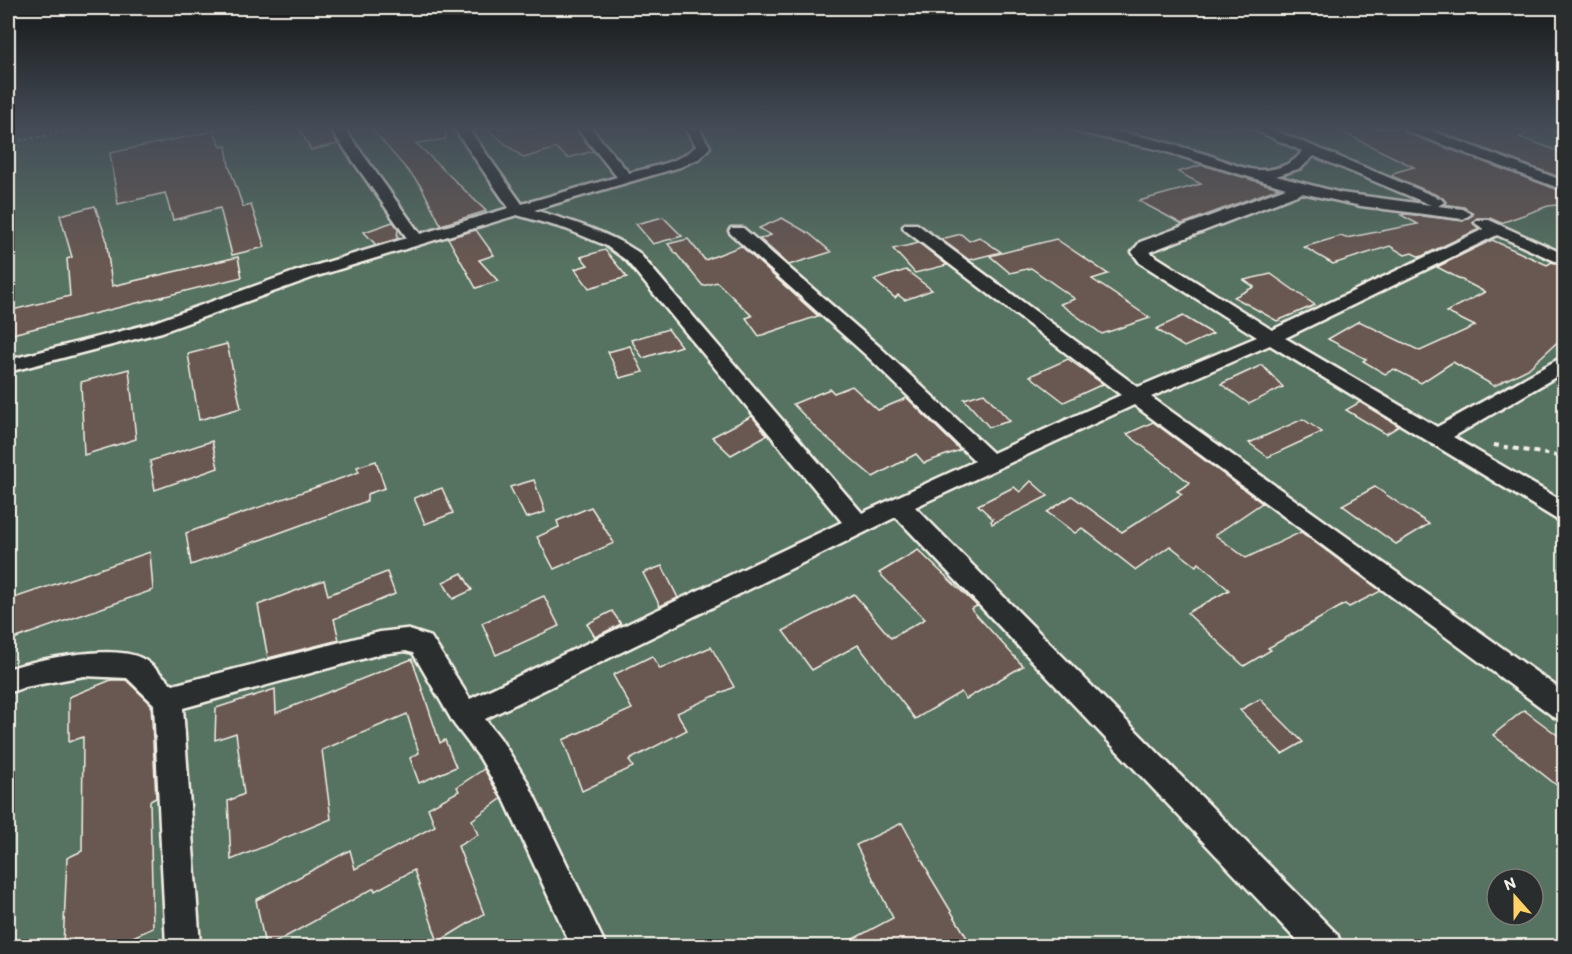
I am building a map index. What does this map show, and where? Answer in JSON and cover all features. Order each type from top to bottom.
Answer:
[{"type":"street","points":[[369,173],[416,239]]},
{"type":"street","points":[[492,173],[519,211],[572,226],[601,238],[632,255],[858,525]]},
{"type":"street","points":[[621,173],[626,179]]},
{"type":"street","points":[[8,366],[153,329],[283,281],[416,239],[519,211],[645,173]]},
{"type":"street","points":[[1248,173],[1326,194],[1463,214]]},
{"type":"street","points":[[1253,174],[1263,173]]},
{"type":"street","points":[[1364,173],[1564,260]]},
{"type":"street","points":[[1529,173],[1564,186]]},
{"type":"street","points":[[1301,188],[1146,246],[1140,252],[1146,259],[1271,338],[1564,513]]},
{"type":"street","points":[[911,227],[1136,396],[1564,708]]},
{"type":"street","points":[[464,715],[899,505],[1136,396],[1271,338],[1497,229]]},
{"type":"street","points":[[736,231],[874,352],[990,463]]},
{"type":"street","points":[[1438,436],[1564,364]]},
{"type":"street","points":[[899,505],[1325,946]]},
{"type":"street","points":[[168,699],[380,643],[406,640],[422,645],[464,715],[490,748],[516,791],[589,946]]},
{"type":"street","points":[[8,681],[25,675],[84,664],[133,667],[168,699],[183,946]]},
{"type":"path","points":[[1484,444],[1564,457]]},
{"type":"green space","points":[[8,173],[1564,173],[1564,946],[8,946]]},
{"type":"building","points":[[113,173],[231,173],[243,207],[251,205],[265,247],[232,255],[220,208],[173,220],[165,193],[118,204]]},
{"type":"building","points":[[409,173],[446,173],[486,211],[441,225],[421,186]]},
{"type":"building","points":[[1179,173],[1227,173],[1279,188],[1182,224],[1139,201],[1201,184]]},
{"type":"building","points":[[1395,173],[1512,173],[1564,192],[1564,204],[1548,206],[1501,223],[1490,218],[1477,218],[1473,223],[1479,229],[1420,257],[1412,253],[1405,255],[1390,246],[1333,264],[1304,247],[1341,236],[1346,238],[1418,224],[1401,215],[1406,214],[1463,221],[1473,215],[1464,207],[1444,204],[1446,202],[1442,197],[1392,176]]},
{"type":"building","points":[[1547,173],[1564,173],[1564,179]]},
{"type":"building","points":[[95,206],[106,238],[112,286],[238,257],[242,277],[8,335],[8,311],[70,296],[67,259],[72,257],[60,215]]},
{"type":"building","points":[[663,217],[682,236],[653,244],[636,224]]},
{"type":"building","points":[[782,218],[810,234],[831,252],[789,265],[760,239],[771,235],[759,228]]},
{"type":"building","points":[[393,222],[398,228],[397,239],[376,245],[364,232]]},
{"type":"building","points":[[476,230],[494,255],[479,260],[498,281],[476,288],[448,238]]},
{"type":"building","points":[[961,234],[969,241],[979,237],[1001,252],[969,260],[941,239]]},
{"type":"building","points":[[688,239],[705,260],[741,246],[818,316],[759,336],[746,318],[752,316],[717,282],[703,286],[668,244]]},
{"type":"building","points":[[1056,239],[1108,274],[1092,279],[1150,318],[1102,334],[1060,304],[1075,299],[1031,268],[1010,273],[990,256]]},
{"type":"building","points":[[1492,240],[1547,265],[1552,262],[1564,267],[1564,336],[1528,369],[1494,386],[1453,362],[1421,383],[1394,369],[1385,374],[1363,361],[1366,359],[1328,339],[1359,321],[1420,351],[1475,326],[1446,312],[1485,292],[1437,267]]},
{"type":"building","points":[[919,243],[947,265],[915,273],[893,249]]},
{"type":"building","points":[[605,250],[627,277],[589,288],[575,269],[588,265],[581,257]]},
{"type":"building","points":[[906,270],[932,290],[905,300],[898,295],[895,298],[874,280]]},
{"type":"building","points":[[1271,274],[1315,305],[1277,321],[1234,297],[1254,287],[1244,280]]},
{"type":"building","points":[[1183,316],[1213,334],[1184,347],[1156,329]]},
{"type":"building","points":[[668,329],[681,346],[643,358],[631,340]]},
{"type":"building","points":[[227,344],[241,408],[199,420],[188,354]]},
{"type":"building","points":[[630,346],[643,372],[620,378],[608,352]]},
{"type":"building","points":[[1068,359],[1103,384],[1064,402],[1030,376]]},
{"type":"building","points":[[1262,365],[1283,387],[1249,404],[1221,384]]},
{"type":"building","points":[[129,369],[136,439],[84,455],[81,382]]},
{"type":"building","points":[[852,386],[878,410],[907,398],[960,450],[924,463],[916,454],[873,477],[818,430],[793,404],[830,389],[834,393]]},
{"type":"building","points":[[984,393],[1010,421],[989,427],[964,399]]},
{"type":"building","points":[[1360,402],[1399,426],[1386,434],[1346,410]]},
{"type":"building","points":[[752,416],[767,435],[731,455],[712,437]]},
{"type":"building","points":[[1303,419],[1322,432],[1268,457],[1249,443]]},
{"type":"building","points":[[1153,422],[1262,503],[1215,535],[1246,558],[1301,532],[1381,591],[1349,607],[1345,604],[1268,648],[1271,650],[1244,666],[1187,613],[1229,590],[1199,563],[1196,566],[1170,546],[1136,570],[1082,528],[1075,533],[1047,512],[1072,496],[1122,532],[1182,494],[1177,491],[1190,483],[1127,434]]},
{"type":"building","points":[[212,441],[218,468],[155,490],[150,461]]},
{"type":"building","points":[[376,461],[385,488],[367,494],[367,501],[191,565],[186,533],[359,472],[357,467]]},
{"type":"building","points":[[534,480],[545,512],[526,518],[510,487]]},
{"type":"building","points":[[1031,481],[1048,496],[992,524],[993,519],[978,505],[1014,487],[1020,492]]},
{"type":"building","points":[[1375,487],[1429,524],[1396,544],[1342,505]]},
{"type":"building","points":[[442,488],[453,513],[425,524],[414,498]]},
{"type":"building","points":[[591,507],[614,543],[554,569],[537,537],[559,527],[557,521]]},
{"type":"building","points":[[918,550],[977,606],[971,609],[1023,666],[966,699],[961,692],[915,719],[858,645],[812,670],[783,631],[854,594],[891,638],[925,619],[879,573]]},
{"type":"building","points":[[150,552],[153,590],[8,641],[8,600]]},
{"type":"building","points":[[662,566],[678,598],[660,606],[643,573]]},
{"type":"building","points":[[387,572],[395,594],[334,619],[339,640],[268,658],[258,605],[324,580],[328,595]]},
{"type":"building","points":[[462,573],[472,590],[453,599],[443,582]]},
{"type":"building","points":[[544,596],[559,626],[496,655],[482,623]]},
{"type":"building","points":[[612,611],[621,624],[595,637],[587,624]]},
{"type":"building","points":[[711,647],[734,687],[677,713],[687,730],[629,760],[633,767],[582,791],[563,740],[632,709],[613,675],[652,656],[660,669]]},
{"type":"building","points":[[412,659],[440,743],[445,740],[456,767],[419,783],[410,758],[419,753],[407,714],[322,750],[331,819],[231,860],[228,801],[244,794],[236,733],[215,740],[216,708],[275,689],[276,713]]},
{"type":"building","points":[[111,680],[126,680],[151,704],[156,798],[150,801],[153,928],[113,946],[63,946],[67,858],[82,851],[83,737],[69,742],[69,697]]},
{"type":"building","points":[[1260,699],[1303,742],[1282,754],[1240,710]]},
{"type":"building","points":[[1524,710],[1564,740],[1564,791],[1493,735]]},
{"type":"building","points":[[484,769],[501,799],[472,820],[478,835],[458,846],[484,914],[438,942],[414,870],[375,891],[374,888],[269,946],[265,946],[256,900],[350,850],[355,869],[435,826],[428,808],[459,791],[457,787]]},
{"type":"building","points":[[902,823],[928,873],[972,946],[840,946],[893,918],[856,845]]}]
